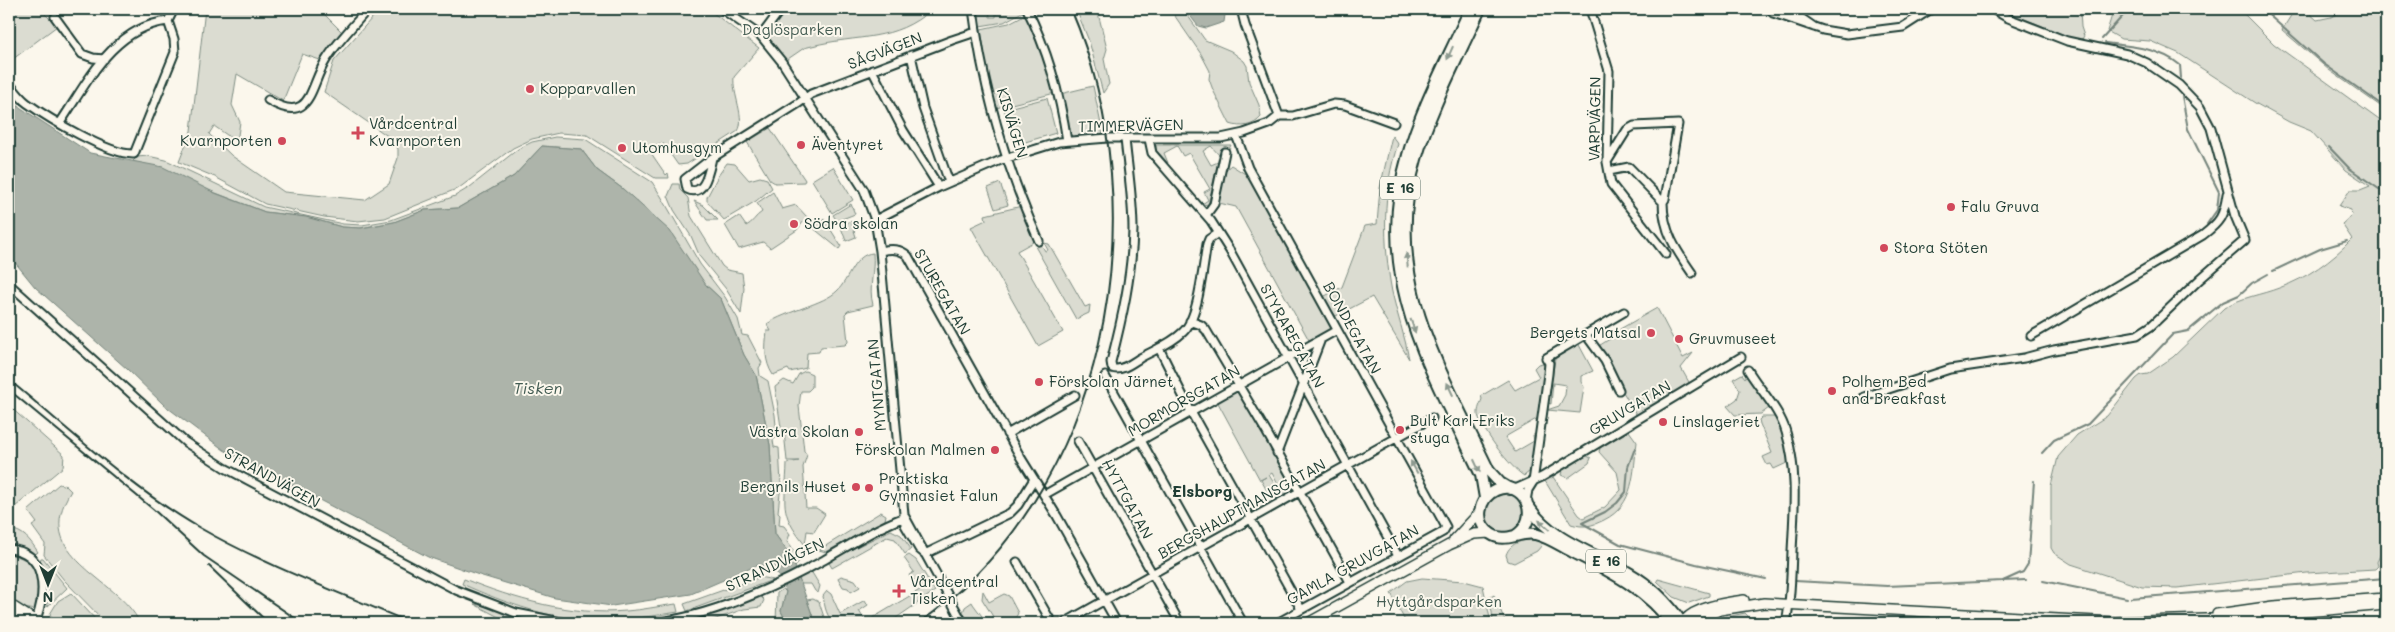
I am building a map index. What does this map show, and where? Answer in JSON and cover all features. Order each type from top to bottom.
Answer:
[{"type":"highway","name":"E 16","points":[[1470,9],[1408,154],[1400,189],[1396,243],[1400,278],[1414,329],[1481,475],[1485,498]]},
{"type":"highway","name":"E 16","points":[[1480,9],[1416,157],[1406,207],[1405,243],[1412,292],[1429,341],[1489,471],[1500,483],[1512,490],[1527,503],[1540,521],[1554,533],[1629,573],[1654,592],[1682,623]]},
{"type":"highway","points":[[1490,533],[1482,522],[1480,512],[1485,498],[1497,490],[1512,490]]},
{"type":"highway","points":[[1515,536],[1524,530],[1528,523],[1530,514],[1527,503]]},
{"type":"highway","name":"E 16","points":[[1490,533],[1504,538],[1526,534],[1538,535],[1614,574],[1643,594],[1671,623]]},
{"type":"main road","points":[[1448,545],[1480,512]]},
{"type":"main road","points":[[1308,623],[1448,545],[1474,534],[1490,533]]},
{"type":"main road","points":[[1682,623],[1686,618],[1711,606],[1747,600],[1789,605],[2071,621],[2165,622],[2236,618],[2386,598]]},
{"type":"main road","points":[[1691,623],[1720,610],[1764,603]]},
{"type":"main road","points":[[9,604],[37,621]]},
{"type":"main road","points":[[2298,609],[2386,604]]},
{"type":"main road","points":[[9,615],[37,621]]},
{"type":"street","points":[[9,83],[26,102],[60,123],[94,142],[126,154],[134,154],[175,52],[174,39],[168,21],[174,9]]},
{"type":"street","points":[[268,100],[282,108],[290,109],[306,103],[311,97],[325,61],[368,9]]},
{"type":"street","points":[[722,9],[761,36],[782,62],[864,190],[875,220],[880,250]]},
{"type":"street","points":[[761,36],[781,9]]},
{"type":"street","name":"KISVÄGEN","points":[[973,9],[986,88],[1008,158],[1039,241]]},
{"type":"street","points":[[1026,9],[1039,34],[1051,68],[1067,141]]},
{"type":"street","points":[[1241,9],[1245,25],[1280,116]]},
{"type":"street","name":"VARPVÄGEN","points":[[1590,9],[1610,71],[1607,162],[1612,184],[1666,254]]},
{"type":"street","points":[[1788,9],[1816,28]]},
{"type":"street","points":[[1774,11],[1816,28],[1847,34],[1904,27],[1931,9]]},
{"type":"street","points":[[1864,397],[1950,369],[2024,358],[2054,350],[2137,335],[2151,326],[2200,279],[2245,240],[2235,216],[2218,151],[2207,118],[2200,108],[2168,75],[2127,54],[2067,41],[2008,18],[1992,9]]},
{"type":"street","points":[[55,16],[82,54],[104,59]]},
{"type":"street","points":[[60,123],[104,59],[128,36],[148,26],[168,21]]},
{"type":"street","name":"SÅGVÄGEN","points":[[712,158],[705,181],[699,190],[694,192],[687,189],[684,182],[687,176],[712,158],[805,98],[872,70],[976,32]]},
{"type":"street","points":[[912,55],[923,108],[949,182]]},
{"type":"street","points":[[872,70],[903,130],[939,187]]},
{"type":"street","name":"TIMMERVÄGEN","points":[[875,220],[949,182],[1048,144],[1067,141],[1214,138],[1236,135],[1269,124],[1280,116],[1293,116],[1339,104],[1394,123]]},
{"type":"street","points":[[1607,162],[1627,130],[1634,126],[1678,124],[1663,202],[1664,224],[1672,243],[1692,273]]},
{"type":"street","name":"BONDEGATAN","points":[[1236,135],[1248,168],[1446,527],[1443,532]]},
{"type":"street","points":[[1126,139],[1131,192],[1132,242],[1129,276],[1121,324],[1110,362],[1114,369],[1120,369],[1129,365],[1182,333],[1190,321],[1208,239],[1218,233]]},
{"type":"street","name":"STYRAREGATAN","points":[[1149,139],[1152,153],[1206,215],[1218,233],[1398,556]]},
{"type":"street","points":[[1206,215],[1214,204],[1225,152]]},
{"type":"street","points":[[1609,172],[1629,166],[1663,202]]},
{"type":"street","points":[[2031,336],[2216,225],[2224,212],[2228,191]]},
{"type":"street","name":"STUREGATAN","points":[[880,250],[894,249],[908,256],[1007,434],[1044,494],[1117,623]]},
{"type":"street","name":"MYNTGATAN","points":[[880,250],[905,518],[908,531],[919,549],[925,554],[963,623]]},
{"type":"street","name":"STRANDVÄGEN","points":[[9,284],[185,442],[225,468],[456,590],[516,614],[566,623]]},
{"type":"street","points":[[1527,503],[1528,490],[1533,482],[1548,374],[1549,363],[1546,358],[1624,312]]},
{"type":"street","points":[[1190,321],[1206,330],[1278,452],[1350,582]]},
{"type":"street","name":"MORMORSGATAN","points":[[1044,494],[1094,468],[1337,330]]},
{"type":"street","points":[[1586,335],[1605,361],[1620,390]]},
{"type":"street","points":[[1278,452],[1321,339]]},
{"type":"street","points":[[1159,348],[1191,412],[1301,609]]},
{"type":"street","name":"GRUVGATAN","points":[[1512,490],[1533,482],[1741,357]]},
{"type":"street","points":[[1748,370],[1781,419],[1786,433],[1793,468],[1796,490],[1789,605],[1786,623]]},
{"type":"street","points":[[1106,376],[1243,623]]},
{"type":"street","points":[[1007,434],[1075,394]]},
{"type":"street","name":"BERGSHAUPTMANSGATAN","points":[[1064,623],[1432,418]]},
{"type":"street","name":"HYTTGATAN","points":[[1078,441],[1180,623]]},
{"type":"street","points":[[925,554],[1013,511],[1034,479]]},
{"type":"street","name":"STRANDVÄGEN","points":[[652,623],[699,613],[778,583],[877,529],[905,518]]},
{"type":"street","name":"GAMLA GRUVGATAN","points":[[1277,623],[1443,532]]},
{"type":"street","points":[[9,550],[18,551],[31,560],[42,576],[44,594],[37,621]]},
{"type":"street","points":[[1017,562],[1052,623]]},
{"type":"street","points":[[2298,609],[2299,623]]},
{"type":"street","points":[[1934,623],[1935,613]]},
{"type":"green space","points":[[9,9],[40,9],[57,26],[9,62]]},
{"type":"green space","name":"Kopparvallen","points":[[205,9],[330,9],[325,15],[342,32],[320,60],[302,54],[283,101],[237,74],[232,105],[240,122],[237,142],[214,126],[209,134],[232,156],[284,192],[365,200],[389,184],[398,158],[398,149],[392,139],[324,92],[334,61],[380,9],[708,9],[759,48],[734,77],[740,113],[738,131],[687,164],[678,165],[662,142],[649,150],[666,175],[668,173],[669,178],[655,178],[587,135],[559,133],[532,139],[513,148],[459,188],[385,218],[358,221],[324,217],[265,204],[215,177],[179,162],[191,131]]},
{"type":"green space","name":"Daglösparken","points":[[783,9],[932,9],[918,20],[904,27],[875,36],[829,42],[804,48],[785,61],[763,36]]},
{"type":"green space","points":[[978,9],[989,9],[990,17],[996,17],[996,9],[1023,9],[1024,11],[1004,22],[980,26]]},
{"type":"green space","points":[[1076,9],[1097,9],[1107,49],[1104,59],[1109,84],[1103,93],[1089,41]]},
{"type":"green space","points":[[1170,9],[1183,9],[1205,40],[1231,51],[1244,61],[1247,66],[1249,82],[1259,105],[1261,117],[1258,120],[1247,125],[1238,126],[1230,124],[1213,90],[1209,79],[1210,71],[1201,54]]},
{"type":"green space","points":[[2000,9],[2054,11],[2080,9],[2081,27],[2084,36],[2082,39],[2077,40]]},
{"type":"green space","points":[[2114,9],[2239,9],[2274,44],[2386,125],[2386,548],[2383,549],[2377,562],[2378,566],[2375,569],[2307,573],[2177,588],[2142,587],[2071,564],[2054,553],[2051,548],[2051,486],[2058,457],[2077,435],[2107,416],[2136,379],[2141,375],[2148,374],[2173,357],[2224,308],[2237,301],[2289,284],[2318,268],[2336,254],[2352,239],[2342,224],[2352,215],[2351,210],[2339,206],[2350,190],[2360,190],[2370,186],[2346,170],[2311,131],[2289,122],[2255,103],[2178,53],[2150,41],[2121,39],[2107,31]]},
{"type":"green space","points":[[2295,9],[2308,9],[2308,12],[2317,20],[2331,17],[2346,9],[2383,9],[2381,15],[2386,21],[2386,110],[2329,70],[2282,30]]},
{"type":"green space","points":[[1026,14],[1043,52],[1055,93],[996,108],[985,61],[981,29],[1009,23]]},
{"type":"green space","points":[[1093,86],[1103,134],[1068,137],[1060,94]]},
{"type":"green space","points":[[1047,98],[1056,133],[1015,145],[1004,109]]},
{"type":"green space","points":[[770,128],[805,180],[804,182],[775,183],[770,180],[747,142]]},
{"type":"green space","points":[[1392,136],[1398,144],[1389,180],[1387,198],[1387,255],[1392,292],[1409,359],[1372,297],[1336,316],[1323,301],[1323,297],[1342,287],[1365,226],[1377,224],[1380,188]]},
{"type":"green space","points":[[555,137],[585,139],[652,182],[700,264],[725,297],[738,319],[742,335],[748,336],[762,363],[759,368],[760,376],[768,381],[775,415],[777,437],[773,440],[774,447],[779,448],[781,484],[778,512],[780,514],[779,525],[784,526],[790,534],[787,542],[797,554],[801,549],[804,553],[795,567],[792,558],[775,534],[770,445],[756,375],[744,355],[721,299],[706,285],[623,189],[597,170],[581,149],[542,146],[514,176],[458,208],[425,210],[394,222],[360,228],[342,227],[306,217],[265,212],[133,161],[137,157],[148,156],[166,160],[264,207],[343,224],[362,225],[391,220],[455,196],[470,187],[518,149],[532,142]]},
{"type":"green space","points":[[1156,145],[1231,145],[1229,149],[1223,149],[1219,155],[1211,146],[1203,151],[1211,165],[1218,162],[1208,205],[1202,204],[1208,200],[1204,192],[1210,189],[1189,153],[1183,156],[1177,146],[1164,153],[1168,163],[1156,150]]},
{"type":"green space","points":[[727,163],[735,164],[749,180],[760,177],[767,179],[772,188],[756,201],[724,220],[707,201],[707,197]]},
{"type":"green space","points":[[1231,165],[1250,177],[1334,329],[1310,342],[1236,207],[1219,203],[1224,171]]},
{"type":"green space","points":[[833,167],[853,200],[832,213],[812,180]]},
{"type":"green space","points":[[1000,183],[1008,205],[995,209],[988,188]]},
{"type":"green space","points":[[673,184],[679,184],[680,190],[688,198],[691,216],[722,266],[727,270],[742,273],[744,288],[741,314],[726,289],[700,257],[691,236],[674,210],[668,196]]},
{"type":"green space","points":[[773,192],[782,209],[796,205],[807,217],[797,230],[770,248],[763,242],[739,249],[725,225],[739,216],[746,226],[748,225],[762,212],[757,203]]},
{"type":"green space","points":[[694,201],[703,205],[718,220],[707,220]]},
{"type":"green space","points":[[851,204],[855,214],[837,221],[833,215]]},
{"type":"green space","points":[[1022,206],[1035,241],[1017,251],[1063,332],[1038,346],[971,227],[986,220],[985,215]]},
{"type":"green space","points":[[824,219],[841,246],[839,249],[812,227]]},
{"type":"green space","points":[[851,221],[856,237],[846,241],[840,225]]},
{"type":"green space","points":[[1044,243],[1049,244],[1085,307],[1090,305],[1089,313],[1076,319],[1036,248],[1041,244],[1045,251],[1048,250]]},
{"type":"green space","points":[[873,253],[871,292],[873,305],[848,311],[845,314],[848,342],[845,345],[821,347],[819,352],[807,353],[806,368],[790,372],[788,369],[773,375],[766,354],[767,331],[771,331],[767,324],[831,296],[841,286],[856,263],[866,254]]},
{"type":"green space","points":[[1657,308],[1683,358],[1693,353],[1681,368],[1690,384],[1637,416],[1597,347],[1621,332],[1620,329]]},
{"type":"green space","points":[[1578,343],[1593,371],[1581,376],[1581,382],[1584,387],[1580,413],[1547,410],[1559,406],[1565,395],[1566,385],[1553,383],[1551,404],[1548,403],[1555,359]]},
{"type":"green space","points":[[1543,363],[1545,367],[1538,418],[1505,437],[1515,452],[1534,441],[1533,435],[1536,435],[1530,471],[1524,476],[1505,458],[1492,441],[1482,425],[1478,411],[1482,399],[1481,396],[1508,380],[1515,390],[1539,377],[1534,368],[1538,364]]},
{"type":"green space","points":[[805,371],[812,374],[812,387],[808,391],[801,391],[799,406],[804,451],[807,455],[803,467],[806,508],[816,508],[825,514],[814,532],[807,531],[805,545],[790,523],[785,506],[787,463],[799,461],[787,461],[784,432],[782,434],[775,387],[784,380],[793,384],[799,374]]},
{"type":"green space","points":[[1742,374],[1745,378],[1749,375],[1769,408],[1761,414],[1735,415],[1727,406],[1737,399],[1740,390],[1733,379]]},
{"type":"green space","points":[[1240,388],[1294,492],[1285,498],[1272,473],[1269,475],[1280,493],[1271,498],[1261,480],[1266,477],[1260,480],[1217,401]]},
{"type":"green space","points":[[9,406],[64,455],[63,467],[9,512]]},
{"type":"green space","points":[[1762,417],[1775,417],[1782,432],[1789,462],[1774,469],[1771,464],[1767,465],[1763,457],[1772,453],[1760,424],[1759,420]]},
{"type":"green space","points":[[1629,431],[1637,442],[1631,487],[1622,506],[1614,514],[1596,524],[1584,526],[1571,524],[1545,481],[1553,477],[1583,518],[1605,507],[1621,490],[1617,472],[1599,452],[1600,448]]},
{"type":"green space","points":[[1585,455],[1591,458],[1589,463],[1568,478],[1561,475],[1563,468]]},
{"type":"green space","points":[[59,484],[66,486],[71,491],[61,514],[61,533],[68,549],[81,564],[129,607],[140,623],[106,623],[64,580],[44,555],[45,544],[32,526],[37,523],[28,511]]},
{"type":"green space","points":[[1501,493],[1509,493],[1516,496],[1522,502],[1525,513],[1522,524],[1516,530],[1509,533],[1501,533],[1494,530],[1488,524],[1485,517],[1485,509],[1488,502],[1494,496]]},
{"type":"green space","points":[[881,512],[886,515],[885,520],[826,552],[819,550]]},
{"type":"green space","points":[[9,529],[23,534],[38,552],[32,554],[22,548],[9,545]]},
{"type":"green space","points":[[891,530],[901,535],[911,549],[905,554],[895,539],[887,537],[832,568],[828,561]]},
{"type":"green space","points":[[1528,540],[1537,540],[1542,545],[1537,551],[1514,563],[1508,561],[1506,555],[1514,544]]},
{"type":"green space","points":[[9,554],[20,557],[28,562],[37,574],[39,590],[36,610],[23,608],[9,599]]},
{"type":"green space","points":[[909,555],[916,560],[935,591],[889,623],[836,623],[830,618],[826,612],[823,596],[827,591],[831,594],[840,614],[865,600],[868,605],[859,611],[866,622],[923,588],[919,581],[912,580],[909,575],[914,572],[904,558]]},
{"type":"green space","points":[[43,558],[67,588],[47,607],[48,575],[40,561]]},
{"type":"green space","points":[[811,571],[820,586],[818,593],[811,584],[801,584],[799,578]]},
{"type":"green space","points":[[841,576],[855,580],[860,587],[851,592],[848,588],[843,587],[838,578]]},
{"type":"green space","points":[[760,577],[773,580],[687,611],[684,604]]},
{"type":"green space","name":"Hyttgårdsparken","points":[[1422,578],[1464,581],[1483,586],[1491,623],[1406,623],[1391,593],[1407,581]]},
{"type":"green space","points":[[464,579],[523,599],[564,608],[605,612],[676,604],[678,612],[602,621],[566,618],[530,610],[495,598],[462,584]]},
{"type":"green space","points":[[1658,579],[1709,593],[1709,596],[1689,603],[1674,597],[1657,581]]},
{"type":"green space","points":[[783,589],[786,592],[781,611],[787,623],[776,623],[777,593]]},
{"type":"green space","points":[[983,591],[989,602],[1004,594],[1009,596],[1018,613],[1014,619],[997,623],[982,599]]},
{"type":"green space","points":[[71,593],[99,623],[54,623],[50,614],[58,601]]},
{"type":"green space","points":[[759,595],[764,600],[761,607],[744,609],[705,623],[688,623],[687,620],[705,617]]},
{"type":"green space","points":[[1494,595],[1506,623],[1493,623],[1492,612],[1487,599]]},
{"type":"green space","points":[[813,599],[819,602],[826,623],[815,623],[807,600]]},
{"type":"green space","points":[[972,602],[987,623],[969,623],[963,612],[965,607]]},
{"type":"green space","points":[[474,604],[480,605],[545,623],[510,623]]},
{"type":"green space","points":[[1745,613],[1748,616],[1747,623],[1717,623],[1723,618]]},
{"type":"water","points":[[1185,9],[1219,9],[1225,15],[1224,22],[1206,28],[1198,26]]},
{"type":"water","name":"Tisken","points":[[9,92],[18,106],[90,153],[163,167],[215,193],[265,212],[306,217],[342,227],[361,228],[394,222],[425,210],[458,208],[514,176],[542,146],[581,149],[597,170],[623,189],[670,231],[706,285],[721,299],[744,355],[756,375],[770,445],[775,534],[792,558],[815,623],[787,623],[781,611],[786,592],[777,573],[758,565],[691,594],[612,606],[555,598],[428,557],[224,450],[164,405],[127,369],[35,287],[9,255]]},
{"type":"waterway","points":[[2102,39],[2129,9]]},
{"type":"waterway","points":[[2262,9],[2324,64],[2386,108]]},
{"type":"waterway","points":[[2105,43],[2145,49],[2164,55],[2180,65],[2181,78]]},
{"type":"waterway","points":[[2182,96],[2188,129],[2219,192],[2217,210],[2207,224]]},
{"type":"waterway","points":[[2329,147],[2349,168],[2386,194]]},
{"type":"waterway","points":[[2273,271],[2320,249],[2347,241]]},
{"type":"waterway","points":[[2042,453],[2054,440],[2088,424],[2173,334],[2188,331],[2223,302],[2239,295],[2252,283],[2268,274]]},
{"type":"waterway","points":[[1635,448],[1628,467],[1626,492],[1617,503],[1605,512],[1582,523],[1620,544],[1696,564],[1766,579]]},
{"type":"waterway","points":[[2003,581],[2023,572],[2028,564],[2034,481]]},
{"type":"waterway","points":[[2131,598],[2386,578]]},
{"type":"waterway","points":[[1795,581],[1887,586],[2026,580]]},
{"type":"waterway","points":[[2043,581],[2127,598]]},
{"type":"railway","points":[[919,623],[983,567],[1035,500],[1073,425],[1099,343],[1111,259],[1111,173],[1097,89],[1071,9]]},
{"type":"railway","points":[[9,380],[126,477],[200,528],[277,567],[411,623]]},
{"type":"railway","points":[[9,390],[154,510],[204,556],[302,623]]},
{"type":"railway","points":[[209,566],[263,618]]},
{"type":"place","name":"Kopparvallen","points":[[530,89]]},
{"type":"place","name":"Vårdcentral Kvarnporten","points":[[358,133]]},
{"type":"place","name":"Kvarnporten","points":[[282,141]]},
{"type":"place","name":"Äventyret","points":[[801,145]]},
{"type":"place","name":"Utomhusgym","points":[[622,148]]},
{"type":"place","name":"Falu Gruva","points":[[1951,207]]},
{"type":"place","name":"Södra skolan","points":[[794,224]]},
{"type":"place","name":"Stora Stöten","points":[[1884,248]]},
{"type":"place","name":"Bergets Matsal","points":[[1651,333]]},
{"type":"place","name":"Gruvmuseet","points":[[1679,339]]},
{"type":"place","name":"Förskolan Järnet","points":[[1039,382]]},
{"type":"place","name":"Polhem Bed and Breakfast","points":[[1832,391]]},
{"type":"place","name":"Linslageriet","points":[[1663,422]]},
{"type":"place","name":"Bult Karl-Eriks stuga","points":[[1400,430]]},
{"type":"place","name":"Västra Skolan","points":[[859,432]]},
{"type":"place","name":"Förskolan Malmen","points":[[995,450]]},
{"type":"place","name":"Bergnils Huset","points":[[856,487]]},
{"type":"place","name":"Praktiska Gymnasiet Falun","points":[[869,488]]},
{"type":"place","name":"Vårdcentral Tisken","points":[[899,591]]},
{"type":"district","name":"Elsborg","points":[[1202,491]]}]
